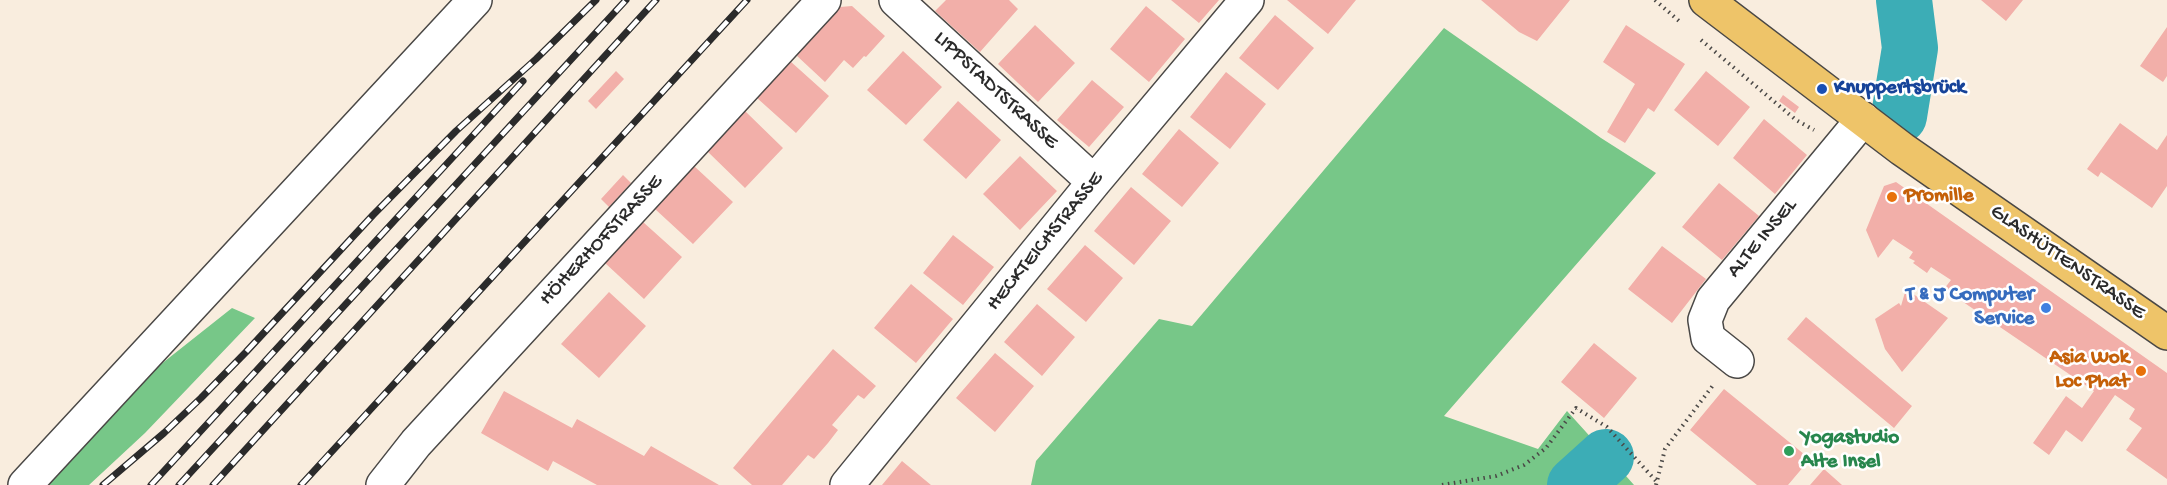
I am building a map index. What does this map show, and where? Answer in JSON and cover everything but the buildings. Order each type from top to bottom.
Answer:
[{"type":"main road","name":"GLASHÜTTENSTRASSE","points":[[1706,0],[1863,119],[2167,333]]},
{"type":"street","points":[[25,485],[475,0]]},
{"type":"street","name":"HÖHERHOFSTRASSE","points":[[396,482],[416,443],[824,0]]},
{"type":"street","name":"LIPPSTADTSTRASSE","points":[[896,0],[1094,182]]},
{"type":"street","name":"HECKTEICHSTRASSE","points":[[847,485],[1094,182],[1247,0]]},
{"type":"street","name":"ALTE INSEL","points":[[1735,360],[1708,338],[1705,320],[1713,300],[1863,119]]},
{"type":"path","points":[[1655,0],[1681,23]]},
{"type":"path","points":[[1699,38],[1796,120],[1841,146]]},
{"type":"path","points":[[1656,483],[1665,448],[1735,360]]},
{"type":"path","points":[[1442,485],[1496,476],[1524,465],[1546,448],[1576,408],[1607,427],[1656,483]]},
{"type":"green space","points":[[1444,28],[1601,138],[1656,173],[1444,416],[1538,449],[1567,411],[1605,453],[1567,485],[1031,485],[1036,461],[1159,319],[1192,326]]},
{"type":"green space","points":[[232,308],[255,318],[145,433],[89,485],[36,485],[136,384]]},
{"type":"green space","points":[[1611,459],[1634,485],[1581,485]]},
{"type":"waterway","points":[[1899,116],[1910,48],[1904,0]]},
{"type":"waterway","points":[[1575,485],[1606,457]]},
{"type":"railway","points":[[103,485],[201,398],[373,215],[456,131],[536,59],[596,0]]},
{"type":"railway","points":[[179,485],[626,0]]},
{"type":"railway","points":[[213,485],[656,0]]},
{"type":"railway","points":[[301,485],[747,0]]},
{"type":"railway","points":[[151,485],[523,81]]},
{"type":"place","name":"Knuppertsbrück","points":[[1822,89]]},
{"type":"place","name":"Promille","points":[[1892,197]]},
{"type":"place","name":"T & J Computer Service","points":[[2046,308]]},
{"type":"place","name":"Asia Wok Loc Phat","points":[[2141,371]]},
{"type":"place","name":"Yogastudio Alte Insel","points":[[1789,451]]}]
